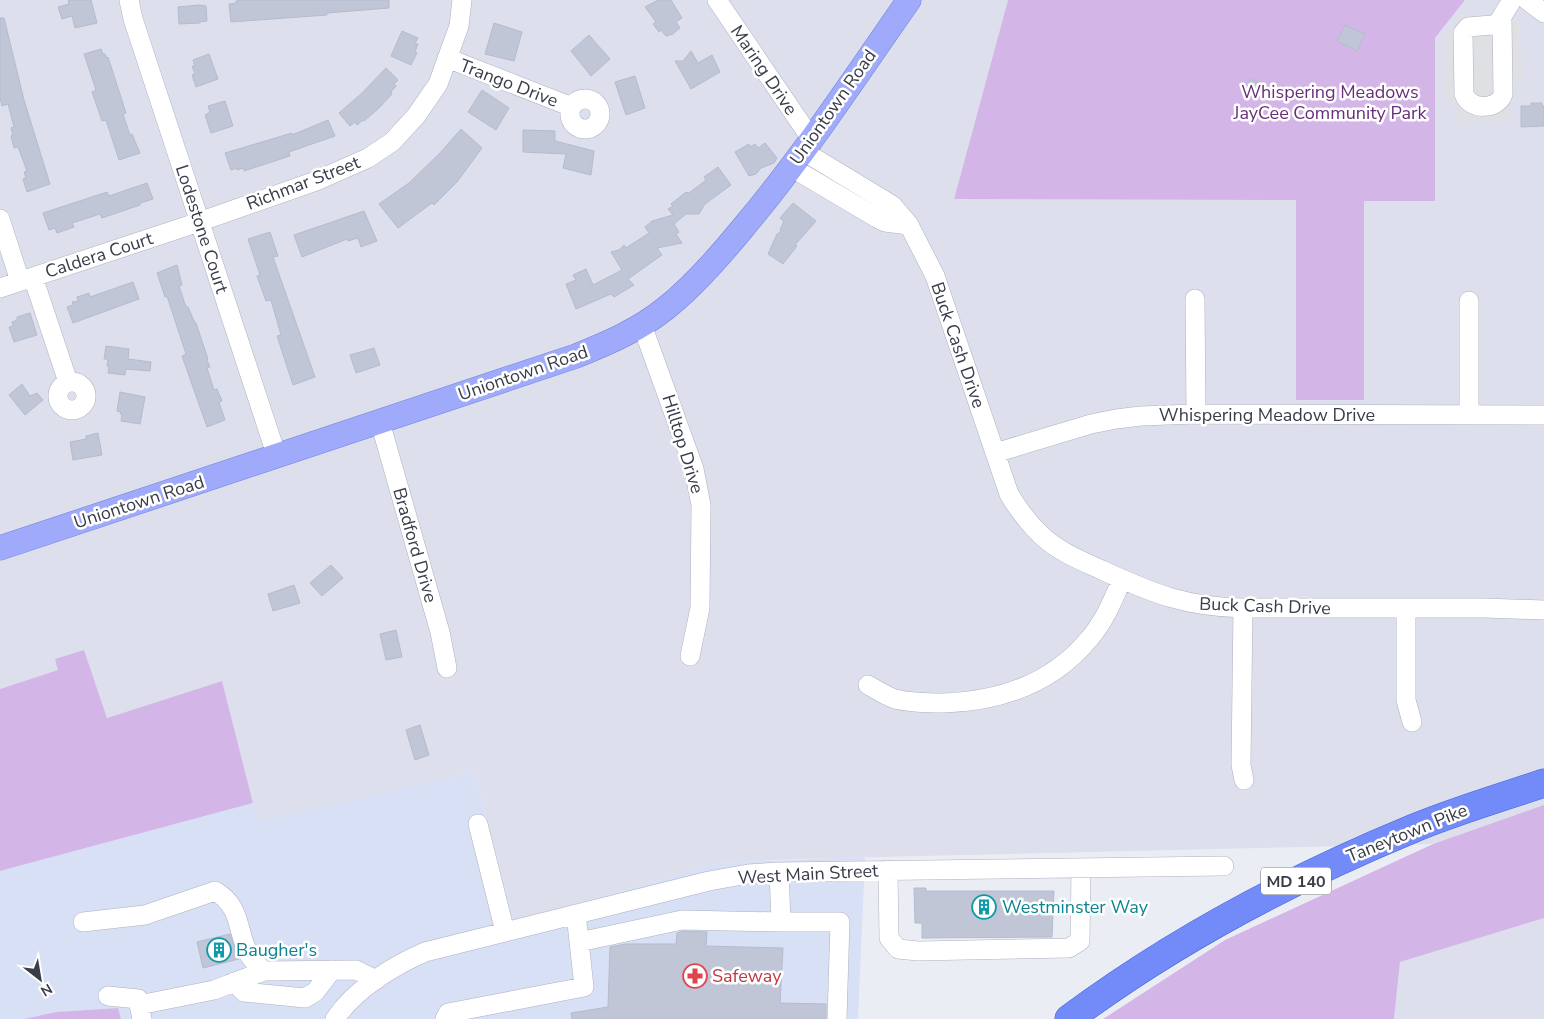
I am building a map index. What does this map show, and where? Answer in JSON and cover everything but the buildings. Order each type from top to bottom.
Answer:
[{"type":"highway","name":"Taneytown Pike","points":[[1069,1019],[1149,964],[1222,920],[1282,887],[1414,828],[1544,783]]},
{"type":"main road","name":"Uniontown Road","points":[[0,548],[576,356],[621,337],[642,325],[666,308],[709,266],[758,210],[802,152],[909,0]]},
{"type":"street","name":"Lodestone Court","points":[[129,0],[136,28],[277,457]]},
{"type":"street","name":"Richmar Street","points":[[199,222],[316,181],[368,158],[392,142],[416,116],[438,84],[459,26],[462,0]]},
{"type":"street","name":"Maring Drive","points":[[717,0],[802,152]]},
{"type":"street","points":[[1502,17],[1512,0]]},
{"type":"street","points":[[1527,0],[1544,13]]},
{"type":"street","name":"Trango Drive","points":[[447,58],[572,107]]},
{"type":"street","name":"Buck Cash Drive","points":[[802,152],[877,218],[885,222],[910,225],[935,276],[1009,494],[1028,522],[1043,537],[1080,561],[1165,597],[1187,603],[1243,608],[1544,610]]},
{"type":"street","points":[[0,219],[27,279],[68,382]]},
{"type":"street","name":"Caldera Court","points":[[0,288],[199,222]]},
{"type":"street","points":[[1195,299],[1196,414]]},
{"type":"street","points":[[1469,301],[1469,414]]},
{"type":"street","name":"Hilltop Drive","points":[[642,325],[694,469],[702,504],[700,608],[690,656]]},
{"type":"street","name":"Whispering Meadow Drive","points":[[995,453],[1091,424],[1148,415],[1544,415]]},
{"type":"street","name":"Bradford Drive","points":[[380,422],[440,632],[447,668]]},
{"type":"street","points":[[868,685],[894,698],[929,703],[976,701],[1018,690],[1067,662],[1078,651],[1101,622],[1122,579]]},
{"type":"street","points":[[1243,608],[1241,765],[1244,780]]},
{"type":"street","points":[[1406,608],[1406,700],[1412,722]]},
{"type":"street","points":[[478,824],[505,932]]},
{"type":"street","name":"West Main Street","points":[[335,1019],[340,1011],[376,980],[404,962],[425,952],[709,881],[748,874],[888,870],[1224,866]]},
{"type":"street","points":[[888,870],[889,938],[898,950],[918,951],[1069,948],[1080,941],[1081,868]]},
{"type":"street","points":[[779,872],[781,922]]},
{"type":"street","points":[[83,922],[145,914],[215,891],[224,896],[238,917],[250,957],[264,971]]},
{"type":"street","points":[[445,1019],[448,1013],[584,987],[576,914]]},
{"type":"street","points":[[579,942],[682,920],[840,922],[837,1019]]},
{"type":"street","points":[[234,982],[244,992],[305,998],[315,992],[332,970]]},
{"type":"street","points":[[108,996],[138,999],[140,1012],[248,979],[264,971],[356,970],[376,980]]},
{"type":"shaded area","points":[[0,0],[1008,0],[954,199],[1297,200],[1296,400],[1363,400],[1364,201],[1435,200],[1435,38],[1465,0],[1544,0],[1544,805],[1433,844],[796,859],[718,863],[515,922],[474,772],[258,823],[222,681],[107,718],[84,651],[59,670],[0,689]]},
{"type":"shaded area","points":[[1457,15],[1493,16],[1520,21],[1520,56],[1523,56],[1522,83],[1510,84],[1510,122],[1457,122],[1457,103],[1445,102],[1445,31],[1455,31],[1457,28]]},
{"type":"shaded area","points":[[474,772],[515,922],[718,863],[865,857],[858,1019],[121,1019],[118,1008],[56,1012],[24,1019],[0,1019],[0,871],[253,803],[258,822]]},
{"type":"shaded area","points":[[1544,917],[1544,1019],[1394,1019],[1400,962]]},
{"type":"green space","name":"Whispering Meadows JayCee Community Park","points":[[1008,0],[1465,0],[1435,38],[1435,201],[1364,201],[1364,400],[1296,400],[1296,200],[954,199]]},
{"type":"green space","points":[[84,650],[107,718],[222,681],[253,803],[0,871],[0,689],[58,670],[55,659]]},
{"type":"green space","points":[[1544,805],[1544,918],[1400,962],[1394,1019],[1103,1019],[1225,940],[1433,844]]},
{"type":"green space","points":[[118,1008],[121,1019],[24,1019],[56,1012]]},
{"type":"place","name":"Westminster Way","points":[[984,907]]},
{"type":"place","name":"Baugher's","points":[[219,950]]},
{"type":"place","name":"Safeway","points":[[695,976]]}]
